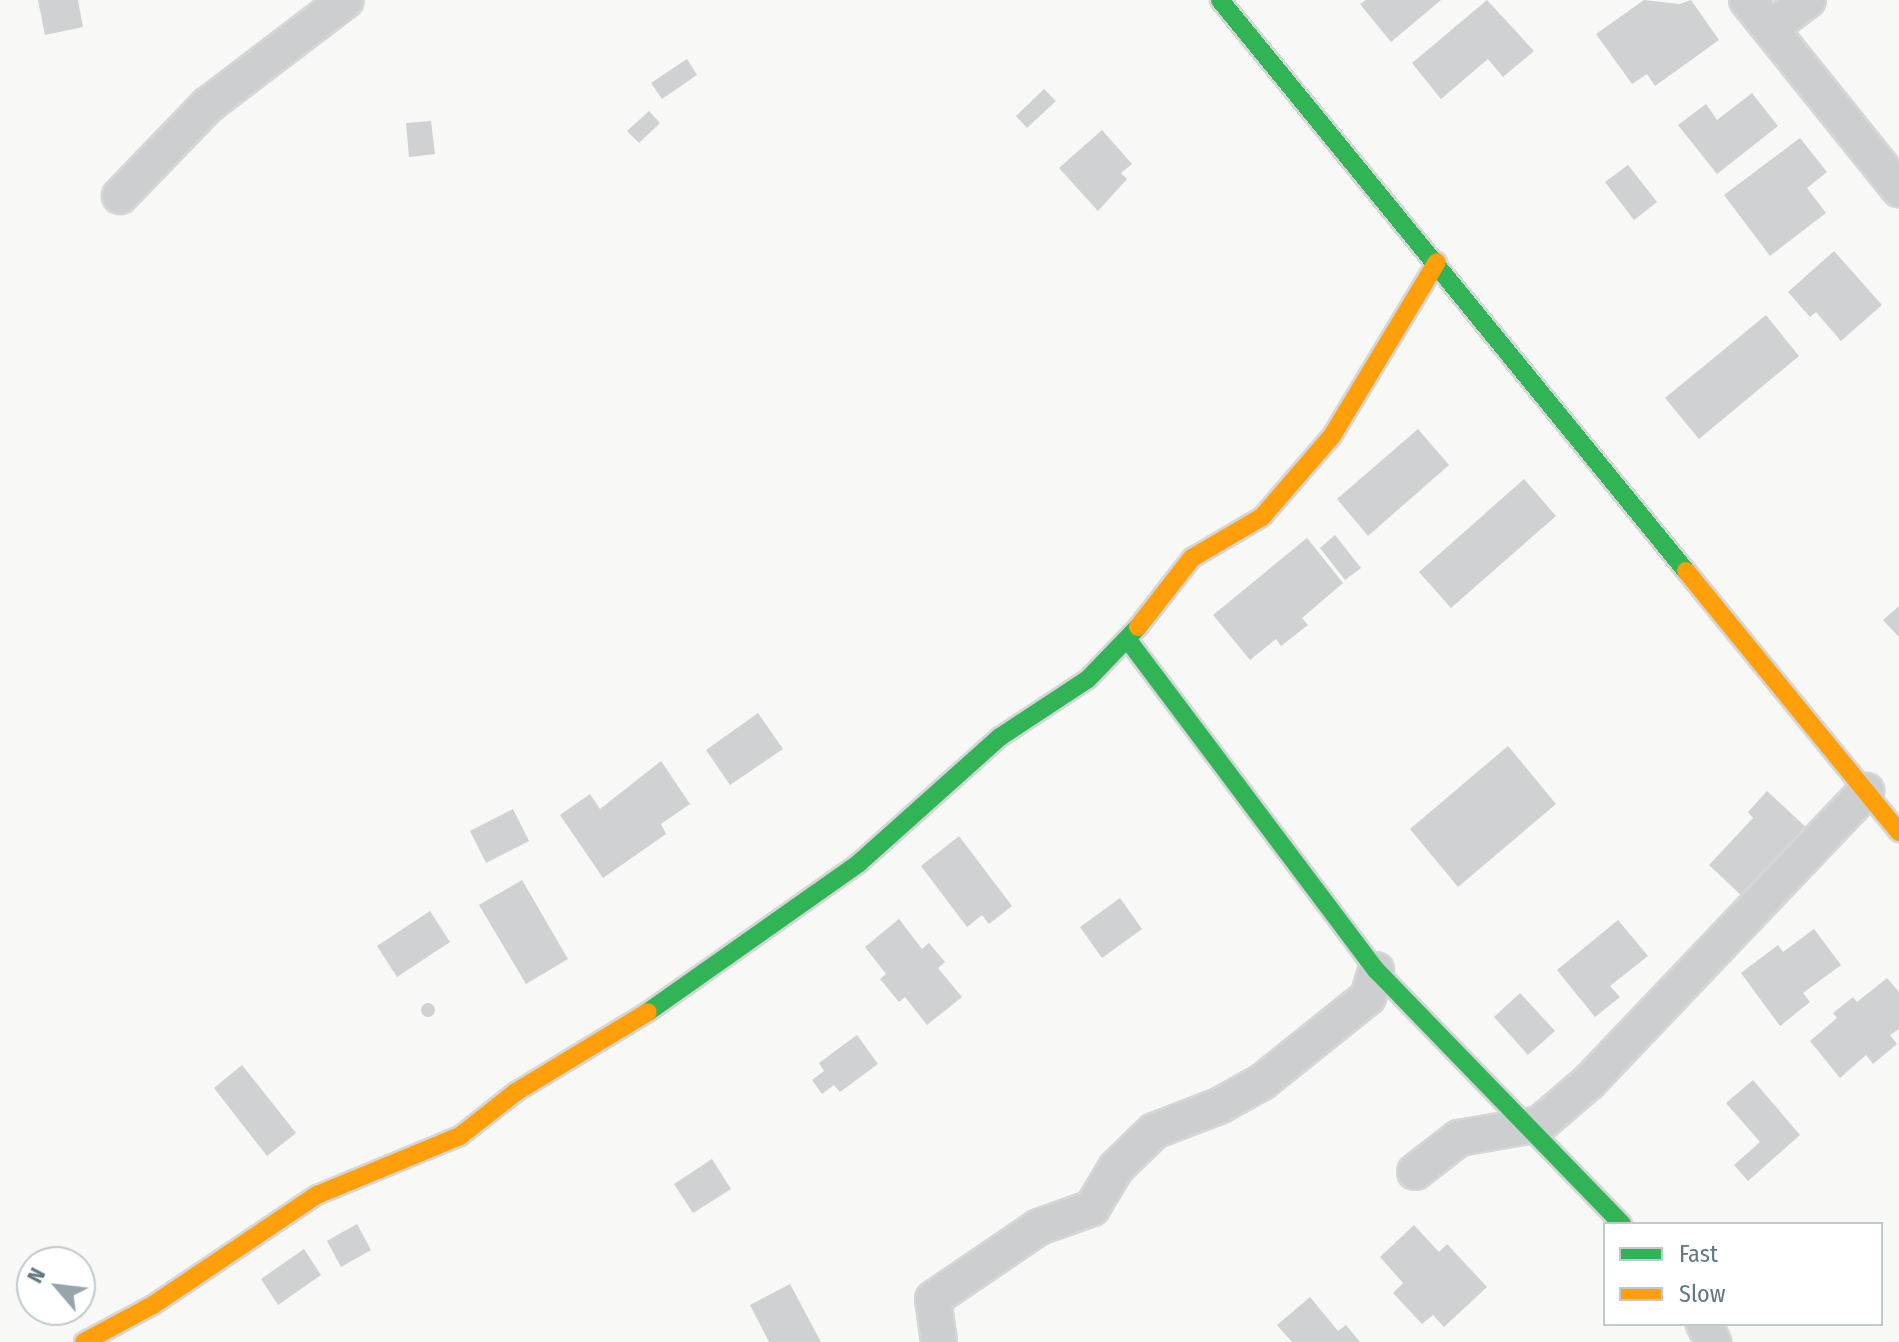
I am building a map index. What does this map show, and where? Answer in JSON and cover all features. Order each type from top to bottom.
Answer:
[{"type":"street","points":[[120,196],[208,105],[346,0]]},
{"type":"street","points":[[1220,0],[1437,262],[1899,832]]},
{"type":"street","points":[[1747,0],[1899,189]]},
{"type":"street","points":[[1770,28],[1808,0]]},
{"type":"street","points":[[84,1342],[153,1305],[317,1195],[460,1136],[516,1092],[685,990],[859,863],[1000,737],[1088,679],[1128,640],[1192,558],[1262,517],[1332,436],[1437,262]]},
{"type":"street","points":[[1128,640],[1376,970],[1532,1127],[1620,1222]]},
{"type":"street","points":[[1415,1172],[1466,1135],[1532,1127],[1589,1082],[1866,791]]},
{"type":"street","points":[[939,1342],[933,1299],[1039,1227],[1092,1208],[1116,1168],[1154,1131],[1219,1106],[1262,1082],[1368,997],[1376,970]]},
{"type":"building","points":[[38,0],[78,0],[83,27],[45,35]]},
{"type":"building","points":[[1366,0],[1441,0],[1391,42],[1360,4]]},
{"type":"building","points":[[1487,0],[1534,51],[1503,77],[1488,59],[1441,99],[1412,63]]},
{"type":"building","points":[[1644,0],[1679,4],[1691,0],[1719,40],[1655,86],[1647,74],[1632,84],[1596,34]]},
{"type":"building","points":[[687,59],[697,75],[662,99],[651,83]]},
{"type":"building","points":[[1044,89],[1056,101],[1027,128],[1016,116]]},
{"type":"building","points":[[1752,93],[1778,126],[1717,174],[1678,125],[1706,104],[1717,120]]},
{"type":"building","points":[[649,111],[660,123],[639,143],[627,131]]},
{"type":"building","points":[[431,121],[435,154],[409,157],[406,123]]},
{"type":"building","points":[[1102,130],[1132,164],[1121,173],[1127,179],[1098,211],[1059,168]]},
{"type":"building","points":[[1800,138],[1827,172],[1807,188],[1826,213],[1770,256],[1724,195]]},
{"type":"building","points":[[1628,165],[1657,202],[1634,220],[1605,182]]},
{"type":"building","points":[[1834,251],[1882,305],[1841,341],[1816,312],[1810,317],[1788,292]]},
{"type":"building","points":[[1766,315],[1799,356],[1699,439],[1665,398]]},
{"type":"building","points":[[1418,429],[1449,465],[1368,536],[1337,499]]},
{"type":"building","points":[[1524,479],[1556,516],[1451,608],[1419,572]]},
{"type":"building","points":[[1335,535],[1361,568],[1345,580],[1320,548]]},
{"type":"building","points":[[1307,538],[1343,583],[1302,618],[1308,625],[1281,646],[1276,639],[1250,660],[1213,615]]},
{"type":"building","points":[[1899,606],[1899,637],[1883,620]]},
{"type":"building","points":[[758,713],[783,749],[730,785],[706,750]]},
{"type":"building","points":[[1508,746],[1556,804],[1458,887],[1410,829]]},
{"type":"building","points":[[661,761],[690,804],[661,824],[666,834],[603,878],[560,815],[590,794],[600,809]]},
{"type":"building","points":[[1767,791],[1810,831],[1745,899],[1709,865],[1753,818],[1748,812]]},
{"type":"building","points":[[513,809],[529,841],[486,863],[470,831]]},
{"type":"building","points":[[959,836],[1012,906],[989,924],[982,915],[967,927],[921,866]]},
{"type":"building","points":[[522,880],[568,959],[526,984],[479,905]]},
{"type":"building","points":[[1120,898],[1142,929],[1102,958],[1080,927]]},
{"type":"building","points":[[430,911],[450,942],[397,977],[377,946]]},
{"type":"building","points":[[899,919],[922,949],[929,943],[945,962],[938,968],[962,997],[927,1025],[905,997],[899,1002],[880,979],[886,974],[865,947]]},
{"type":"building","points":[[1618,920],[1648,956],[1610,986],[1620,997],[1595,1017],[1557,970]]},
{"type":"building","points":[[1814,929],[1841,965],[1803,993],[1810,1002],[1780,1026],[1741,973],[1778,945],[1783,952]]},
{"type":"building","points":[[1887,978],[1899,992],[1899,1029],[1890,1035],[1897,1044],[1873,1064],[1866,1055],[1840,1078],[1810,1041],[1837,1018],[1833,1013],[1853,997],[1857,1002]]},
{"type":"building","points":[[1520,993],[1555,1031],[1528,1055],[1494,1017]]},
{"type":"building","points":[[428,1003],[435,1010],[428,1017],[421,1010]]},
{"type":"building","points":[[857,1035],[878,1064],[840,1092],[834,1085],[822,1094],[812,1080],[824,1071],[819,1063]]},
{"type":"building","points":[[242,1065],[296,1133],[267,1156],[214,1088]]},
{"type":"building","points":[[1753,1080],[1800,1135],[1748,1181],[1734,1165],[1760,1142],[1726,1103]]},
{"type":"building","points":[[712,1159],[731,1189],[693,1213],[674,1184]]},
{"type":"building","points":[[357,1224],[371,1250],[341,1267],[327,1241]]},
{"type":"building","points":[[1414,1225],[1439,1252],[1447,1244],[1487,1287],[1444,1327],[1433,1315],[1422,1324],[1393,1293],[1403,1283],[1380,1257]]},
{"type":"building","points":[[304,1249],[321,1275],[278,1305],[261,1279]]},
{"type":"building","points":[[790,1284],[821,1342],[769,1342],[750,1305]]},
{"type":"building","points":[[1310,1297],[1338,1331],[1346,1325],[1360,1342],[1292,1342],[1277,1325]]},
{"type":"traffic: fast","points":[[1220,0],[1686,571]]},
{"type":"traffic: fast","points":[[648,1012],[859,863],[1000,737],[1088,679],[1138,627]]},
{"type":"traffic: fast","points":[[1128,640],[1376,970],[1620,1222]]},
{"type":"traffic: slow","points":[[1138,627],[1192,558],[1262,517],[1332,436],[1437,262]]},
{"type":"traffic: slow","points":[[1686,571],[1899,832]]},
{"type":"traffic: slow","points":[[84,1342],[153,1305],[317,1195],[460,1136],[516,1092],[648,1012]]}]
